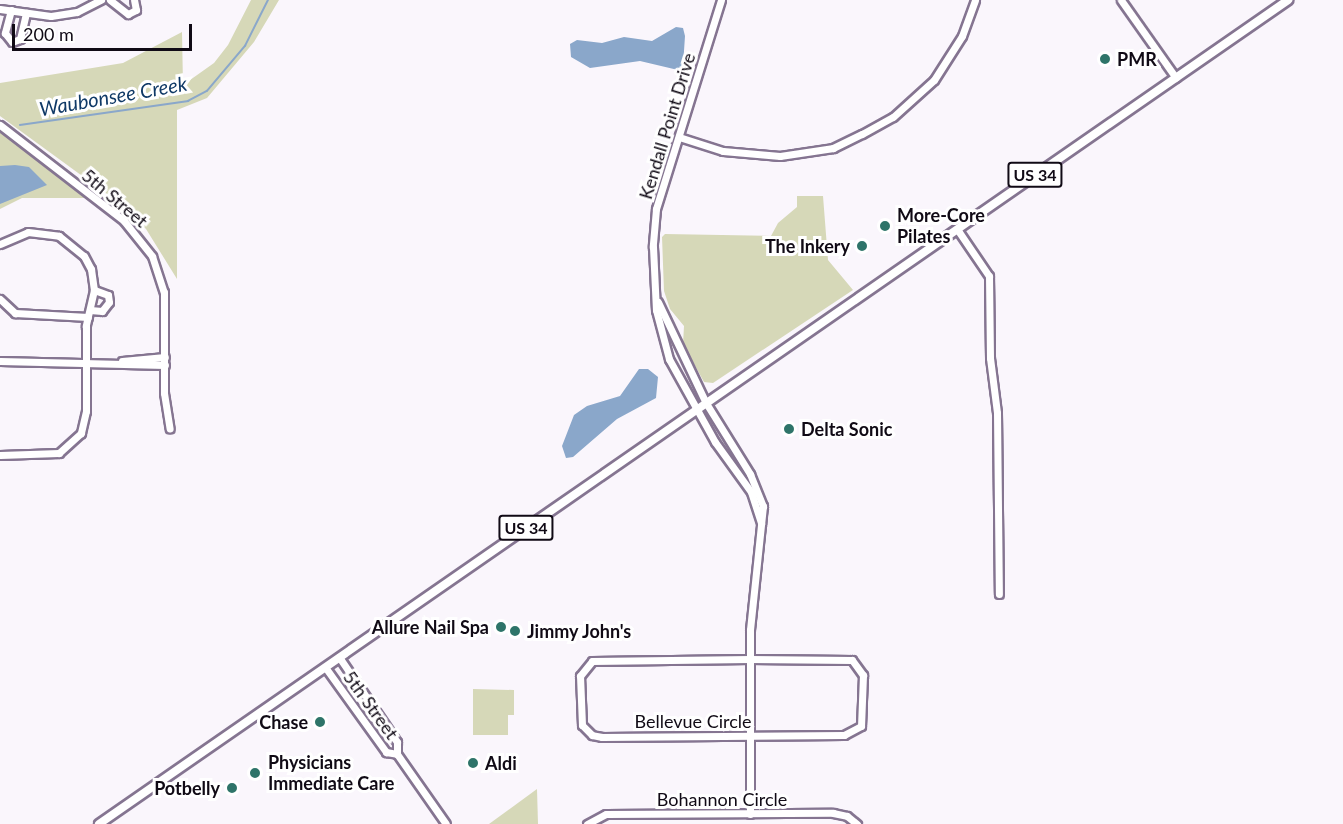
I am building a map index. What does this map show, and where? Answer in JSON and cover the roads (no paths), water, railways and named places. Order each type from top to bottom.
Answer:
[{"type":"main road","name":"US 34","points":[[99,824],[1288,0]]},
{"type":"street","points":[[0,9],[65,15],[101,0]]},
{"type":"street","points":[[110,0],[128,14],[136,10],[134,0]]},
{"type":"street","name":"Kendall Point Drive","points":[[721,0],[679,137],[662,184],[653,231],[656,300],[663,344],[696,411],[755,491]]},
{"type":"street","points":[[679,137],[757,156],[806,154],[853,138],[893,117],[934,80],[962,36],[975,0]]},
{"type":"street","points":[[1121,0],[1176,78]]},
{"type":"street","points":[[10,10],[5,33],[12,42],[20,39],[26,13]]},
{"type":"street","name":"5th Street","points":[[0,125],[140,237],[162,278],[170,429]]},
{"type":"street","points":[[957,229],[989,276],[990,358],[998,413],[999,594]]},
{"type":"street","points":[[0,244],[28,231],[59,236],[84,256],[92,269],[94,290],[89,314],[84,423],[72,444],[46,455],[0,455]]},
{"type":"street","points":[[0,299],[15,313],[89,314],[102,311],[109,302],[108,295],[94,290]]},
{"type":"street","name":"Kendall Point Drive","points":[[656,300],[706,404],[755,491],[757,519],[761,523],[750,659],[750,814]]},
{"type":"street","points":[[0,361],[165,361]]},
{"type":"street","name":"5th Street","points":[[339,657],[397,742],[397,754],[446,824]]},
{"type":"street","name":"Bellevue Circle","points":[[750,659],[847,659],[858,664],[864,675],[863,719],[854,733],[597,736],[584,728],[580,715],[580,676],[591,661],[750,659]]},
{"type":"street","name":"5th Street","points":[[325,666],[386,752],[397,754]]},
{"type":"street","name":"Bohannon Circle","points":[[587,824],[606,814],[836,813],[857,824]]},
{"type":"water","points":[[676,27],[683,28],[685,36],[683,66],[678,70],[640,61],[590,68],[571,57],[570,44],[577,40],[602,43],[624,37],[652,41]]},
{"type":"water","points":[[0,166],[29,167],[47,185],[0,204]]},
{"type":"water","points":[[639,369],[648,369],[658,377],[656,398],[617,419],[573,457],[566,458],[562,446],[574,415],[587,406],[620,396]]},
{"type":"waterway","name":"Waubonsee Creek","points":[[20,125],[188,101],[207,91],[245,46],[268,0]]},
{"type":"place","name":"PMR","points":[[1105,59]]},
{"type":"place","name":"More-Core Pilates","points":[[885,226]]},
{"type":"place","name":"The Inkery","points":[[862,246]]},
{"type":"place","name":"Delta Sonic","points":[[789,429]]},
{"type":"place","name":"Allure Nail Spa","points":[[501,627]]},
{"type":"place","name":"Jimmy John's","points":[[515,631]]},
{"type":"place","name":"Chase","points":[[320,722]]},
{"type":"place","name":"Aldi","points":[[473,763]]},
{"type":"place","name":"Physicians Immediate Care","points":[[255,773]]},
{"type":"place","name":"Potbelly","points":[[232,788]]}]
